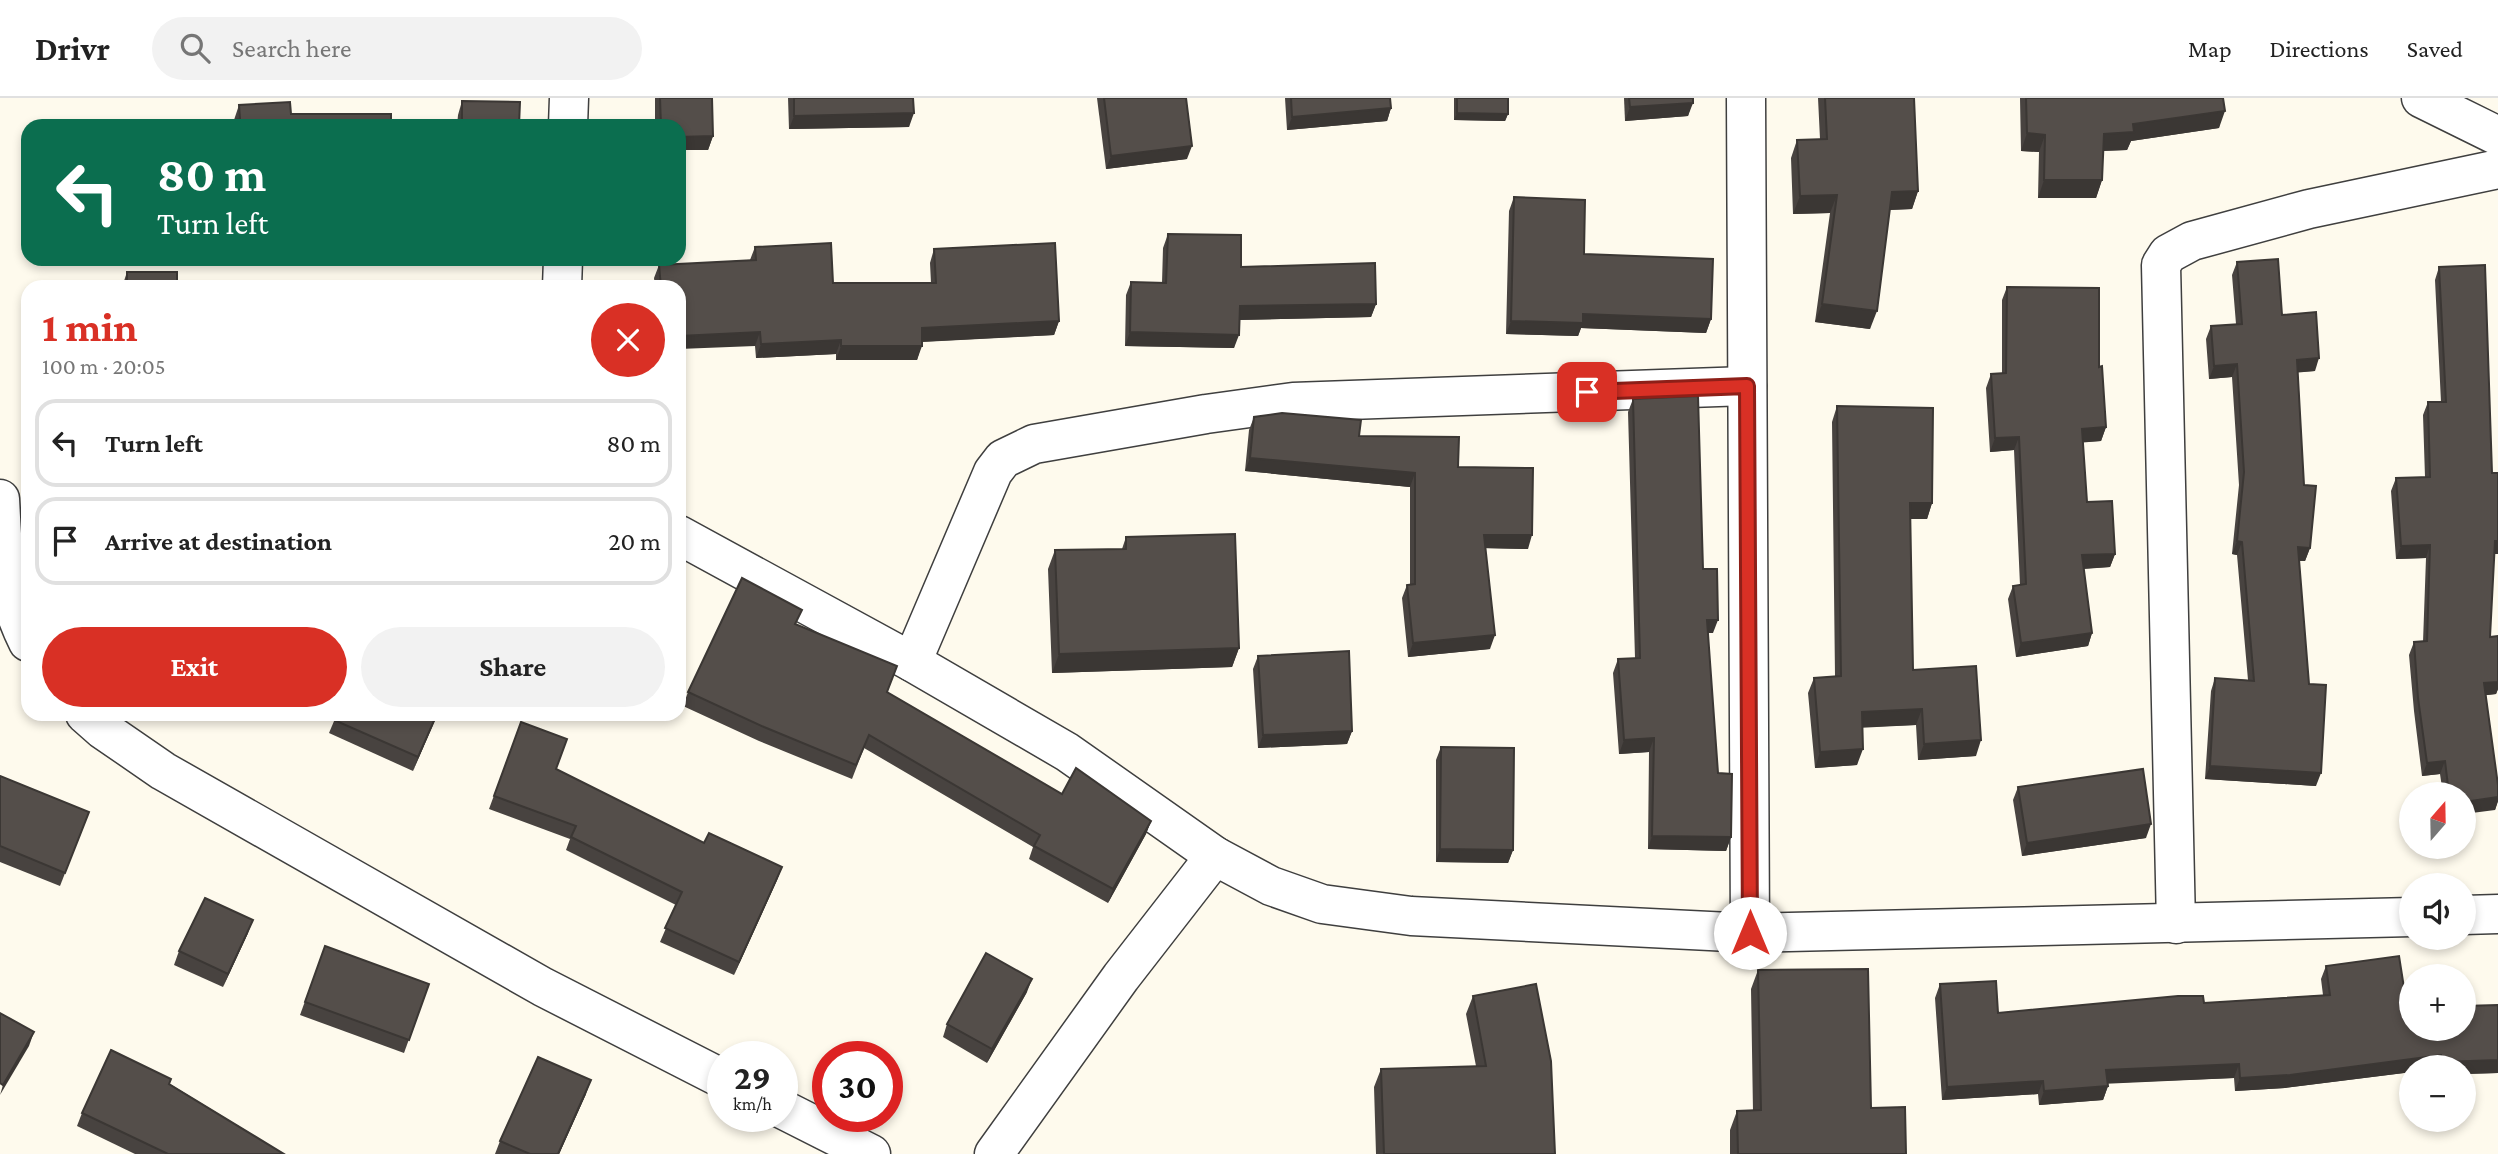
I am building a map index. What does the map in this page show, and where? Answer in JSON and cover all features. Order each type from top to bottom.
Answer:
[{"type":"street","points":[[568,119],[569,98]]},
{"type":"street","points":[[1746,98],[1750,933]]},
{"type":"street","points":[[2421,98],[2498,136]]},
{"type":"street","points":[[2176,924],[2161,265],[2168,254],[2192,241],[2309,209],[2498,169]]},
{"type":"street","points":[[912,662],[993,472],[1003,459],[1034,444],[1293,402],[1747,386]]},
{"type":"street","points":[[0,499],[5,575],[14,615],[21,628]]},
{"type":"street","points":[[686,539],[912,662],[1067,752],[1215,856],[1271,886],[1322,904],[1411,916],[1750,933],[2399,917]]},
{"type":"street","points":[[94,721],[175,778],[543,987],[707,1071]]},
{"type":"street","points":[[995,1154],[1121,977],[1215,856]]},
{"type":"street","points":[[2476,915],[2498,914]]},
{"type":"street","points":[[798,1117],[871,1154]]},
{"type":"building","points":[[660,98],[712,98],[713,136],[686,137],[686,119],[661,119]]},
{"type":"building","points":[[794,98],[913,98],[914,113],[794,116]]},
{"type":"building","points":[[1104,98],[1186,98],[1192,146],[1111,156]]},
{"type":"building","points":[[1291,98],[1390,98],[1391,108],[1292,117]]},
{"type":"building","points":[[1457,98],[1508,98],[1508,114],[1457,113]]},
{"type":"building","points":[[1629,98],[1693,98],[1693,103],[1630,107]]},
{"type":"building","points":[[1825,98],[1914,98],[1918,191],[1892,192],[1877,311],[1822,304],[1837,195],[1800,196],[1797,140],[1827,139]]},
{"type":"building","points":[[2026,98],[2223,98],[2225,111],[2133,124],[2134,132],[2104,134],[2102,180],[2044,180],[2045,135],[2027,133]]},
{"type":"building","points":[[462,101],[520,102],[519,119],[462,119]]},
{"type":"building","points":[[290,102],[291,114],[391,114],[391,119],[240,119],[239,105]]},
{"type":"building","points":[[1514,197],[1585,200],[1584,254],[1713,259],[1711,319],[1583,314],[1583,323],[1511,321]]},
{"type":"building","points":[[1168,234],[1241,235],[1241,267],[1375,263],[1376,304],[1240,306],[1239,335],[1130,332],[1131,282],[1166,283]]},
{"type":"building","points":[[831,243],[833,283],[936,283],[934,249],[1055,243],[1059,321],[922,328],[922,346],[841,346],[841,340],[761,344],[760,332],[686,336],[686,280],[660,280],[659,266],[756,260],[755,247]]},
{"type":"building","points":[[2278,259],[2282,315],[2316,312],[2319,358],[2297,360],[2304,485],[2316,486],[2310,548],[2298,547],[2309,684],[2326,685],[2321,773],[2210,766],[2215,678],[2254,681],[2242,542],[2237,541],[2244,472],[2237,364],[2214,366],[2211,326],[2242,324],[2237,262]]},
{"type":"building","points":[[2485,265],[2492,473],[2498,473],[2498,541],[2495,541],[2490,637],[2498,636],[2498,682],[2484,683],[2498,797],[2476,800],[2476,782],[2448,782],[2445,761],[2427,763],[2414,642],[2427,641],[2430,545],[2401,546],[2396,478],[2430,477],[2428,402],[2446,402],[2439,267]]},
{"type":"building","points":[[127,272],[177,272],[177,280],[127,280]]},
{"type":"building","points":[[2007,287],[2099,288],[2099,367],[2102,366],[2106,427],[2082,429],[2087,502],[2112,501],[2115,554],[2082,555],[2092,633],[2021,643],[2013,586],[2026,584],[2019,437],[1995,438],[1991,374],[2006,373]]},
{"type":"building","points":[[1698,396],[1703,569],[1717,569],[1718,620],[1707,620],[1718,773],[1732,774],[1731,837],[1652,836],[1654,738],[1624,740],[1618,659],[1640,658],[1633,399]]},
{"type":"building","points":[[1837,406],[1933,408],[1932,503],[1910,503],[1913,670],[1976,666],[1981,740],[1924,744],[1922,709],[1862,712],[1863,749],[1820,752],[1814,678],[1841,676]]},
{"type":"building","points":[[1282,413],[1361,420],[1359,436],[1459,437],[1458,467],[1533,468],[1532,535],[1484,535],[1495,635],[1413,643],[1407,585],[1415,584],[1415,473],[1250,458],[1254,417]]},
{"type":"building","points":[[1235,534],[1239,648],[1059,654],[1055,550],[1126,549],[1126,537]]},
{"type":"building","points":[[742,578],[802,610],[795,624],[897,666],[887,692],[1062,794],[1076,768],[1151,821],[1113,889],[1034,846],[1040,835],[869,735],[856,765],[688,692]]},
{"type":"building","points":[[1349,651],[1352,731],[1263,735],[1258,656]]},
{"type":"building","points":[[336,721],[434,721],[418,757]]},
{"type":"building","points":[[521,722],[567,739],[556,769],[704,843],[709,833],[782,867],[739,962],[665,928],[682,892],[571,837],[576,826],[494,796]]},
{"type":"building","points":[[1441,747],[1514,748],[1513,850],[1440,849]]},
{"type":"building","points":[[2143,769],[2151,824],[2027,843],[2018,787]]},
{"type":"building","points":[[0,776],[89,812],[65,873],[0,846]]},
{"type":"building","points":[[205,898],[253,920],[228,974],[179,951]]},
{"type":"building","points":[[325,946],[429,984],[409,1040],[305,1002]]},
{"type":"building","points":[[986,953],[1032,979],[992,1049],[947,1024]]},
{"type":"building","points":[[2399,956],[2399,1041],[2476,1041],[2476,1006],[2498,1005],[2498,1060],[2476,1061],[2476,1055],[2399,1055],[2399,1061],[2290,1075],[2240,1078],[2239,1064],[2106,1070],[2108,1086],[2044,1091],[2043,1081],[1947,1087],[1940,984],[1996,981],[1998,1013],[2178,996],[2203,996],[2204,1003],[2330,995],[2326,966]]},
{"type":"building","points":[[1868,969],[1871,1108],[1905,1107],[1906,1154],[1738,1154],[1737,1111],[1761,1110],[1758,970]]},
{"type":"building","points":[[1536,984],[1551,1061],[1555,1154],[1384,1154],[1381,1069],[1486,1066],[1473,996]]},
{"type":"building","points":[[0,1013],[34,1032],[3,1085],[0,1083]]},
{"type":"building","points":[[111,1050],[171,1079],[169,1084],[284,1154],[168,1154],[82,1113]]},
{"type":"building","points":[[538,1057],[591,1080],[558,1154],[530,1154],[500,1141]]},
{"type":"route","points":[[1587,392],[1747,386],[1750,933]]}]
